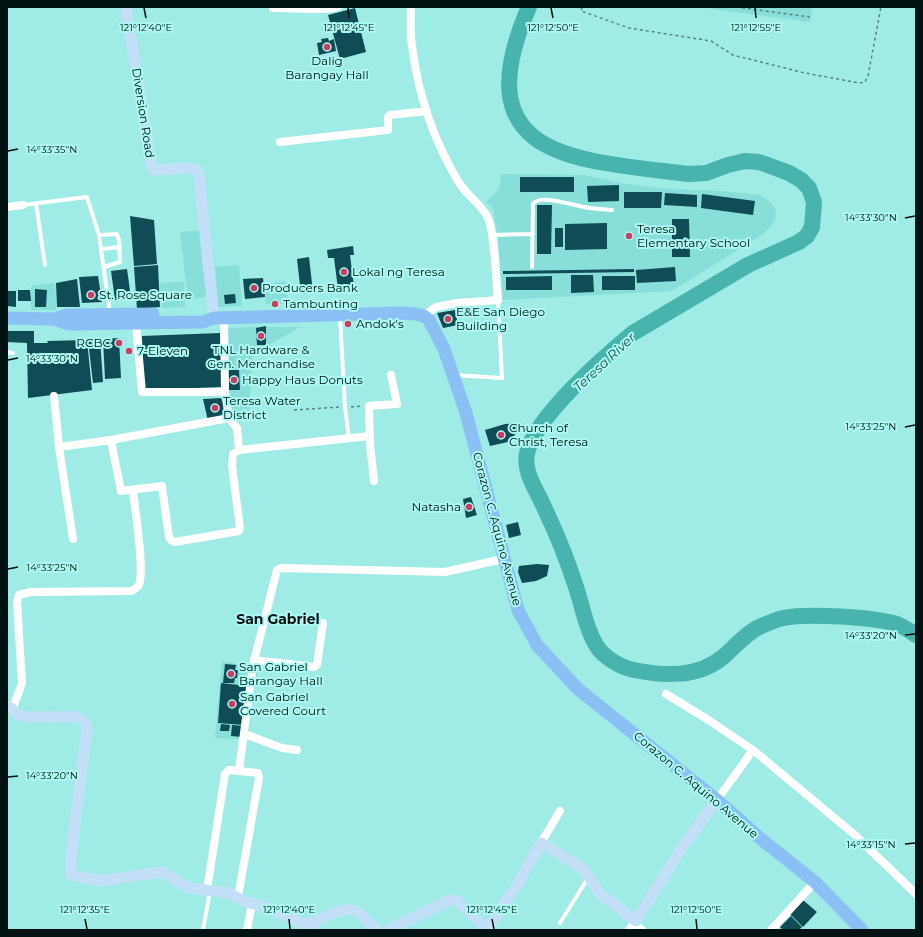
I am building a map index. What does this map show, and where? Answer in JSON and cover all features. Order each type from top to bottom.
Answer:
[{"type":"main road","points":[[110,319],[136,324],[203,322],[219,318],[339,313],[402,313],[424,316]]},
{"type":"main road","points":[[7,318],[54,319],[68,324],[110,319],[203,314],[219,318]]},
{"type":"main road","name":"Corazon C. Aquino Avenue","points":[[424,316],[432,324],[453,374],[478,456],[503,559],[518,610],[524,624],[547,657],[578,689],[717,800],[761,839],[815,882],[862,930]]},
{"type":"street","name":"Diversion Road","points":[[126,7],[152,167],[155,170],[196,169],[199,174],[219,318]]},
{"type":"street","points":[[273,8],[287,7],[323,10],[338,7]]},
{"type":"street","points":[[411,7],[412,45],[418,80],[427,111],[445,157],[458,182],[487,216],[491,234],[498,300],[436,307],[424,316]]},
{"type":"street","points":[[280,142],[388,130],[390,115],[427,111]]},
{"type":"street","points":[[7,207],[23,205]]},
{"type":"street","points":[[219,318],[225,392],[229,418],[237,428],[239,450]]},
{"type":"street","points":[[136,324],[142,392],[225,392]]},
{"type":"street","points":[[374,481],[370,436],[370,406],[397,404],[391,375]]},
{"type":"street","points":[[54,396],[59,447],[73,539]]},
{"type":"street","points":[[59,447],[111,440],[229,418]]},
{"type":"street","points":[[111,440],[121,491],[162,486],[171,540],[175,542],[235,533],[240,528],[232,466],[233,454],[239,450],[350,440],[370,436]]},
{"type":"street","points":[[133,490],[141,567],[139,584],[137,588],[132,591],[31,592],[19,595],[17,602],[22,683],[10,707],[22,717],[50,718],[63,716],[80,718],[85,723],[87,729],[71,856],[71,875],[100,881],[162,872],[189,888],[229,893],[271,909],[301,926],[347,909],[358,912],[378,930]]},
{"type":"street","points":[[239,771],[254,660],[277,570],[281,568],[445,572],[503,559]]},
{"type":"street","points":[[254,660],[314,667],[316,665],[323,623]]},
{"type":"street","points":[[666,694],[752,750],[855,835],[916,894]]},
{"type":"street","points":[[245,734],[282,748],[297,750]]},
{"type":"street","points":[[542,843],[584,869],[590,876],[595,888],[600,894],[635,926],[682,848],[752,750]]},
{"type":"street","points":[[209,890],[225,774],[229,770],[258,773],[259,778],[238,897]]},
{"type":"street","points":[[389,930],[450,900],[457,901],[485,927],[489,927],[519,882],[560,811]]},
{"type":"street","points":[[771,930],[815,882]]},
{"type":"street","points":[[247,930],[252,903]]},
{"type":"lane","points":[[23,205],[87,197],[99,235],[110,319]]},
{"type":"lane","points":[[532,267],[533,204],[541,200],[612,210]]},
{"type":"lane","points":[[36,203],[45,265]]},
{"type":"lane","points":[[99,235],[117,234],[120,247],[120,262],[104,267]]},
{"type":"lane","points":[[491,234],[533,234]]},
{"type":"lane","points":[[101,249],[120,247]]},
{"type":"lane","points":[[453,374],[502,378],[498,300]]},
{"type":"lane","points":[[339,313],[345,407],[350,440]]},
{"type":"lane","points":[[7,352],[13,353]]},
{"type":"lane","points":[[560,923],[590,876]]},
{"type":"lane","points":[[203,930],[209,890]]},
{"type":"path","points":[[582,7],[581,11],[629,28],[711,41],[733,55],[805,73],[859,83],[865,82],[868,76],[881,7]]},
{"type":"path","points":[[736,7],[810,17]]},
{"type":"path","points":[[294,410],[370,406]]},
{"type":"shaded area","points":[[698,7],[812,7],[810,22]]},
{"type":"shaded area","name":"Teresa Elementary School","points":[[501,174],[583,175],[632,185],[760,195],[769,201],[775,208],[776,217],[772,225],[763,234],[672,291],[503,300],[498,238],[493,208],[486,202],[499,189]]},
{"type":"shaded area","points":[[199,230],[206,297],[188,299],[180,232]]},
{"type":"shaded area","points":[[239,265],[242,306],[218,307],[215,267]]},
{"type":"shaded area","points":[[286,281],[288,304],[266,304],[264,284]]},
{"type":"shaded area","points":[[184,282],[185,307],[162,308],[160,283]]},
{"type":"shaded area","points":[[55,283],[56,310],[31,310],[31,286]]},
{"type":"shaded area","points":[[300,327],[252,355],[249,411],[231,413],[227,328]]},
{"type":"shaded area","points":[[222,661],[259,668],[252,692],[249,740],[215,738]]},
{"type":"building","points":[[355,8],[366,52],[340,59],[328,15]]},
{"type":"building","points":[[328,38],[329,41],[334,39],[336,51],[319,55],[317,43],[322,42],[321,39]]},
{"type":"building","points":[[520,177],[574,177],[574,192],[520,192]]},
{"type":"building","points":[[619,185],[619,201],[588,202],[587,186]]},
{"type":"building","points":[[624,192],[662,192],[661,208],[624,208]]},
{"type":"building","points":[[665,193],[697,195],[697,207],[664,205]]},
{"type":"building","points":[[702,194],[755,201],[753,215],[701,208]]},
{"type":"building","points":[[537,205],[552,205],[551,254],[537,254]]},
{"type":"building","points":[[130,216],[154,220],[157,264],[134,266]]},
{"type":"building","points":[[672,219],[689,219],[690,257],[672,257]]},
{"type":"building","points":[[607,223],[607,249],[565,250],[565,224]]},
{"type":"building","points":[[555,228],[563,228],[563,247],[555,247]]},
{"type":"building","name":"Lokal ng Teresa","points":[[353,246],[354,255],[350,255],[354,286],[338,289],[334,258],[328,258],[327,250]]},
{"type":"building","points":[[309,257],[313,292],[301,294],[297,259]]},
{"type":"building","points":[[158,265],[160,307],[137,309],[134,267]]},
{"type":"building","points":[[675,267],[676,281],[637,283],[636,270]]},
{"type":"building","points":[[127,269],[131,298],[115,300],[111,271]]},
{"type":"building","points":[[634,269],[634,272],[503,274],[503,271]]},
{"type":"building","points":[[571,275],[593,275],[594,292],[571,293]]},
{"type":"building","name":"St. Rose Square","points":[[98,276],[102,302],[82,303],[79,277]]},
{"type":"building","points":[[552,276],[552,290],[506,290],[506,277]]},
{"type":"building","points":[[602,276],[635,276],[635,290],[602,290]]},
{"type":"building","name":"Producers Bank","points":[[263,278],[265,297],[245,299],[243,279]]},
{"type":"building","points":[[77,279],[80,307],[57,307],[56,283]]},
{"type":"building","points":[[35,289],[47,290],[46,307],[35,307]]},
{"type":"building","points":[[18,290],[30,290],[31,301],[18,301]]},
{"type":"building","points":[[7,291],[16,291],[16,307],[7,306]]},
{"type":"building","points":[[235,294],[236,303],[225,304],[224,295]]},
{"type":"building","name":"E&E San Diego Building","points":[[455,310],[458,325],[443,328],[437,313]]},
{"type":"building","name":"TNL Hardware & Gen. Merchandise","points":[[266,326],[266,345],[257,345],[256,328]]},
{"type":"building","points":[[7,331],[34,331],[34,343],[48,343],[47,341],[87,340],[92,390],[28,398],[27,343],[7,342]]},
{"type":"building","points":[[220,333],[222,387],[144,390],[142,336]]},
{"type":"building","points":[[119,338],[121,378],[105,379],[103,339]]},
{"type":"building","points":[[100,339],[103,382],[93,383],[88,340]]},
{"type":"building","name":"Happy Haus Donuts","points":[[228,370],[239,370],[240,390],[229,390]]},
{"type":"building","name":"Teresa Water District","points":[[222,398],[226,416],[208,421],[203,399]]},
{"type":"building","name":"Church of Christ, Teresa","points":[[520,423],[512,441],[490,446],[485,430],[505,424]]},
{"type":"building","name":"Natasha","points":[[471,497],[477,515],[466,518],[463,499]]},
{"type":"building","points":[[518,522],[521,535],[509,538],[506,525]]},
{"type":"building","points":[[537,564],[549,565],[547,576],[536,581],[522,583],[518,572],[519,566]]},
{"type":"building","name":"San Gabriel Barangay Hall","points":[[225,664],[236,665],[235,670],[238,670],[237,678],[235,678],[234,683],[223,683]]},
{"type":"building","name":"San Gabriel Covered Court","points":[[221,683],[247,686],[244,725],[218,723]]},
{"type":"building","points":[[221,724],[230,725],[229,731],[220,731]]},
{"type":"building","points":[[232,725],[244,726],[242,737],[231,736]]},
{"type":"building","points":[[803,900],[817,912],[803,927],[790,914]]},
{"type":"building","points":[[791,916],[802,927],[799,930],[783,930],[780,927]]},
{"type":"waterway","name":"Teresa River","points":[[529,7],[512,58],[510,96],[521,123],[542,143],[571,155],[607,164],[689,174],[706,173],[745,161],[759,162],[789,173],[801,180],[809,188],[814,202],[812,227],[807,236],[799,242],[748,265],[633,333],[572,388],[543,422],[533,438],[526,460],[531,481],[549,517],[562,548],[594,642],[601,652],[609,659],[629,669],[645,672],[680,674],[703,669],[713,664],[754,630],[783,618],[840,616],[872,619],[897,624],[916,635]]},
{"type":"place","name":"Dalig Barangay Hall","points":[[327,47]]},
{"type":"place","name":"Teresa Elementary School","points":[[629,236]]},
{"type":"place","name":"Lokal ng Teresa","points":[[344,272]]},
{"type":"place","name":"Producers Bank","points":[[254,288]]},
{"type":"place","name":"St. Rose Square","points":[[91,295]]},
{"type":"place","name":"Tambunting","points":[[275,304]]},
{"type":"place","name":"E&E San Diego Building","points":[[448,319]]},
{"type":"place","name":"Andok's","points":[[348,324]]},
{"type":"place","name":"TNL Hardware & Gen. Merchandise","points":[[261,336]]},
{"type":"place","name":"RCBC","points":[[119,343]]},
{"type":"place","name":"7-Eleven","points":[[129,351]]},
{"type":"place","name":"Happy Haus Donuts","points":[[234,380]]},
{"type":"place","name":"Teresa Water District","points":[[215,408]]},
{"type":"place","name":"Church of Christ, Teresa","points":[[501,435]]},
{"type":"place","name":"Natasha","points":[[469,507]]},
{"type":"place","name":"San Gabriel Barangay Hall","points":[[231,674]]},
{"type":"place","name":"San Gabriel Covered Court","points":[[232,704]]},
{"type":"district","name":"San Gabriel","points":[[278,619]]}]
